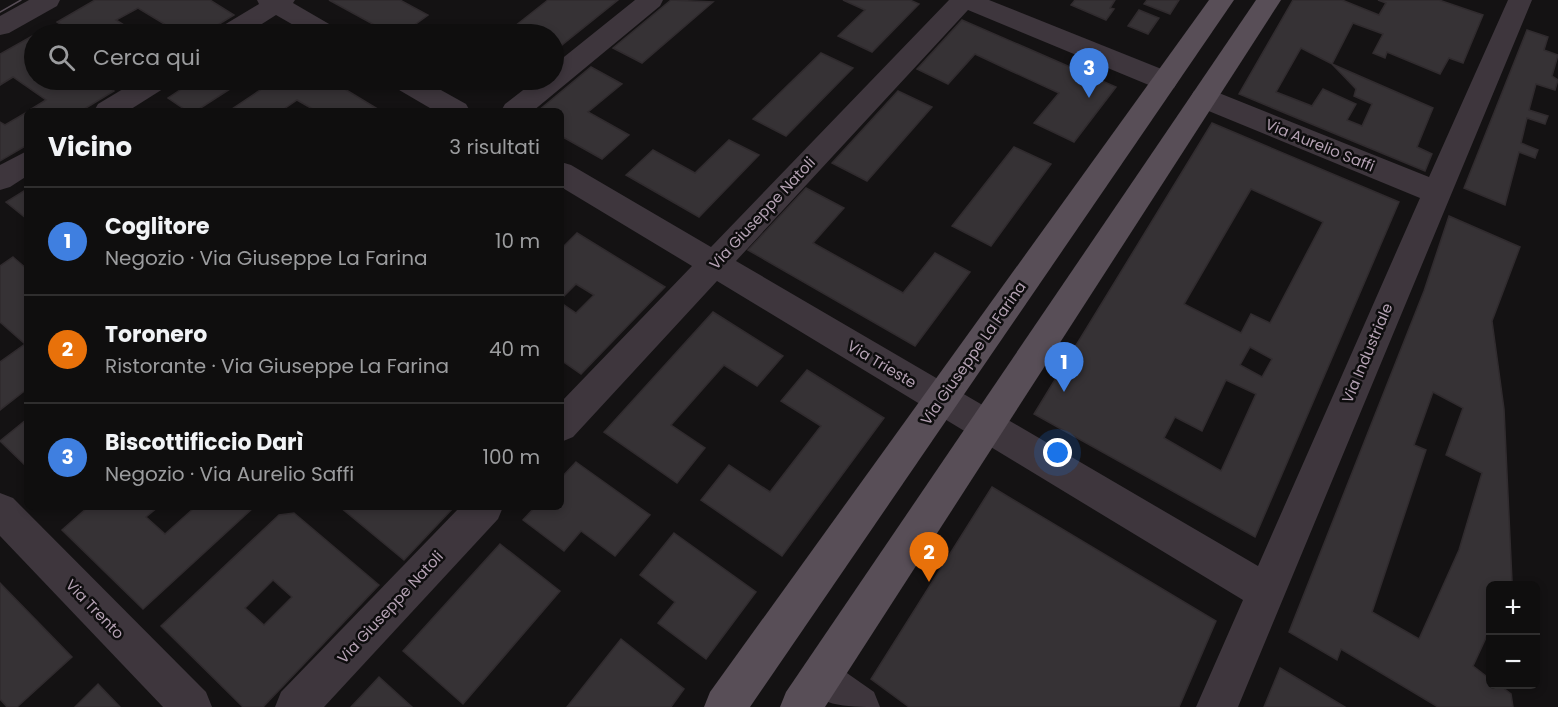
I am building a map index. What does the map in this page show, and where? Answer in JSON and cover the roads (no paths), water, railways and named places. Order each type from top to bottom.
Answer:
[{"type":"main road","name":"Via Giuseppe La Farina","points":[[725,707],[1222,0]]},
{"type":"main road","points":[[811,693],[1269,0]]},
{"type":"street","points":[[0,27],[48,0]]},
{"type":"street","points":[[564,71],[651,0]]},
{"type":"street","points":[[964,0],[1165,81]]},
{"type":"street","name":"Via Giuseppe Natoli","points":[[564,423],[964,0]]},
{"type":"street","name":"Via Industriale","points":[[1216,707],[1520,0]]},
{"type":"street","points":[[243,24],[276,1],[312,24]]},
{"type":"street","points":[[113,108],[141,90]]},
{"type":"street","points":[[420,90],[451,108]]},
{"type":"street","points":[[519,108],[541,90]]},
{"type":"street","name":"Via Aurelio Saffi","points":[[1204,98],[1436,192]]},
{"type":"street","points":[[0,179],[24,164]]},
{"type":"street","name":"Via Trieste","points":[[564,175],[1265,592]]},
{"type":"street","name":"Via Giuseppe Natoli","points":[[296,707],[481,510]]},
{"type":"street","name":"Via Trento","points":[[10,517],[191,707]]},
{"type":"street","points":[[811,693],[859,707]]},
{"type":"tram line","points":[[0,12],[21,0]]},
{"type":"place","name":"Biscottificcio Darì","points":[[1089,98]]},
{"type":"place","name":"Coglitore","points":[[1064,392]]},
{"type":"place","name":"Toronero","points":[[929,582]]}]
